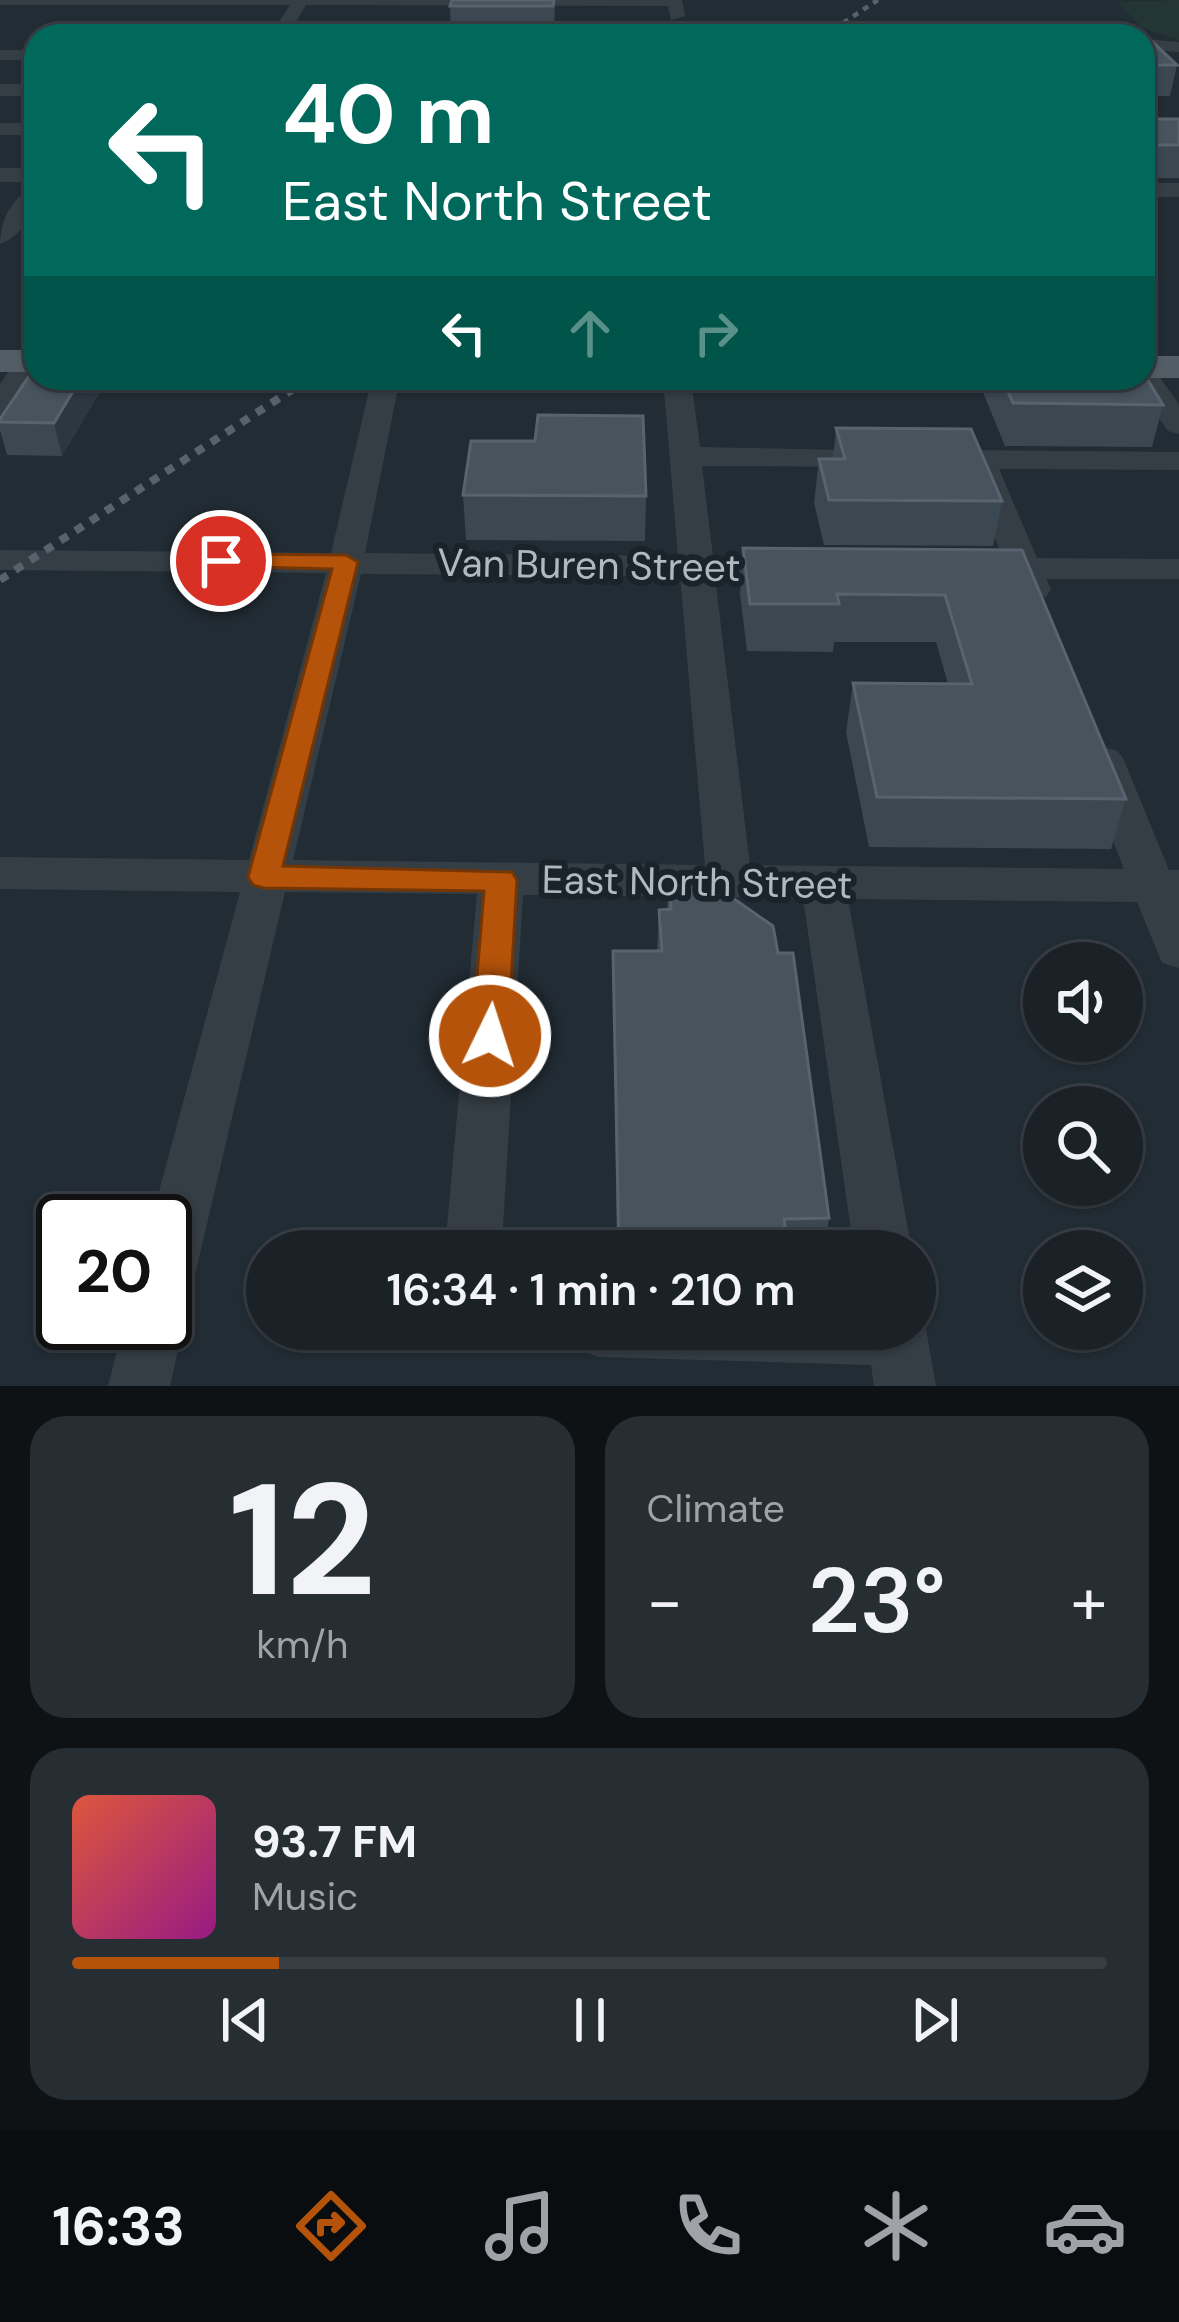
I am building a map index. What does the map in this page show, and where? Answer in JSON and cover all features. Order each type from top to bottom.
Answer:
[{"type":"street","points":[[0,0],[299,5],[675,1],[677,16]]},
{"type":"street","points":[[299,5],[327,14]]},
{"type":"street","points":[[0,406],[22,361]]},
{"type":"street","points":[[1155,388],[1179,425]]},
{"type":"street","points":[[186,1194],[346,562],[383,390]]},
{"type":"street","points":[[678,390],[729,882]]},
{"type":"street","points":[[685,457],[1179,460]]},
{"type":"street","points":[[979,459],[1049,629]]},
{"type":"street","name":"Van Buren Street","points":[[0,560],[822,567]]},
{"type":"street","points":[[934,568],[1179,569]]},
{"type":"street","points":[[1089,728],[1167,886],[1179,950]]},
{"type":"street","name":"East North Street","points":[[0,873],[1167,886]]},
{"type":"street","points":[[475,1230],[501,880]]},
{"type":"street","points":[[823,883],[880,1230]]},
{"type":"street","points":[[139,1386],[148,1350]]},
{"type":"shaded area","points":[[1179,0],[1179,40],[1155,32],[1155,24],[1138,24],[1117,2]]},
{"type":"building","points":[[452,0],[554,0],[553,6],[450,6]]},
{"type":"building","points":[[1155,44],[1177,65],[1155,65]]},
{"type":"building","points":[[1155,119],[1179,119],[1179,145],[1155,145]]},
{"type":"building","points":[[24,384],[24,390],[74,390],[54,423],[0,419]]},
{"type":"building","points":[[1007,390],[1154,390],[1163,405],[1013,403]]},
{"type":"building","points":[[538,415],[643,416],[646,496],[463,495],[471,441],[535,441]]},
{"type":"building","points":[[836,428],[971,429],[1002,501],[829,500],[819,459],[845,459]]},
{"type":"building","points":[[743,548],[1022,550],[1126,799],[877,797],[853,683],[972,684],[945,595],[837,594],[839,604],[750,604]]},
{"type":"building","points":[[669,876],[704,878],[773,926],[778,953],[793,953],[829,1218],[784,1219],[785,1230],[619,1230],[613,951],[662,951],[659,910],[671,909]]},
{"type":"railway","points":[[841,24],[878,0]]},
{"type":"railway","points":[[0,580],[292,390]]},
{"type":"route","points":[[221,561],[346,562],[264,877],[501,880],[490,1036]]}]
